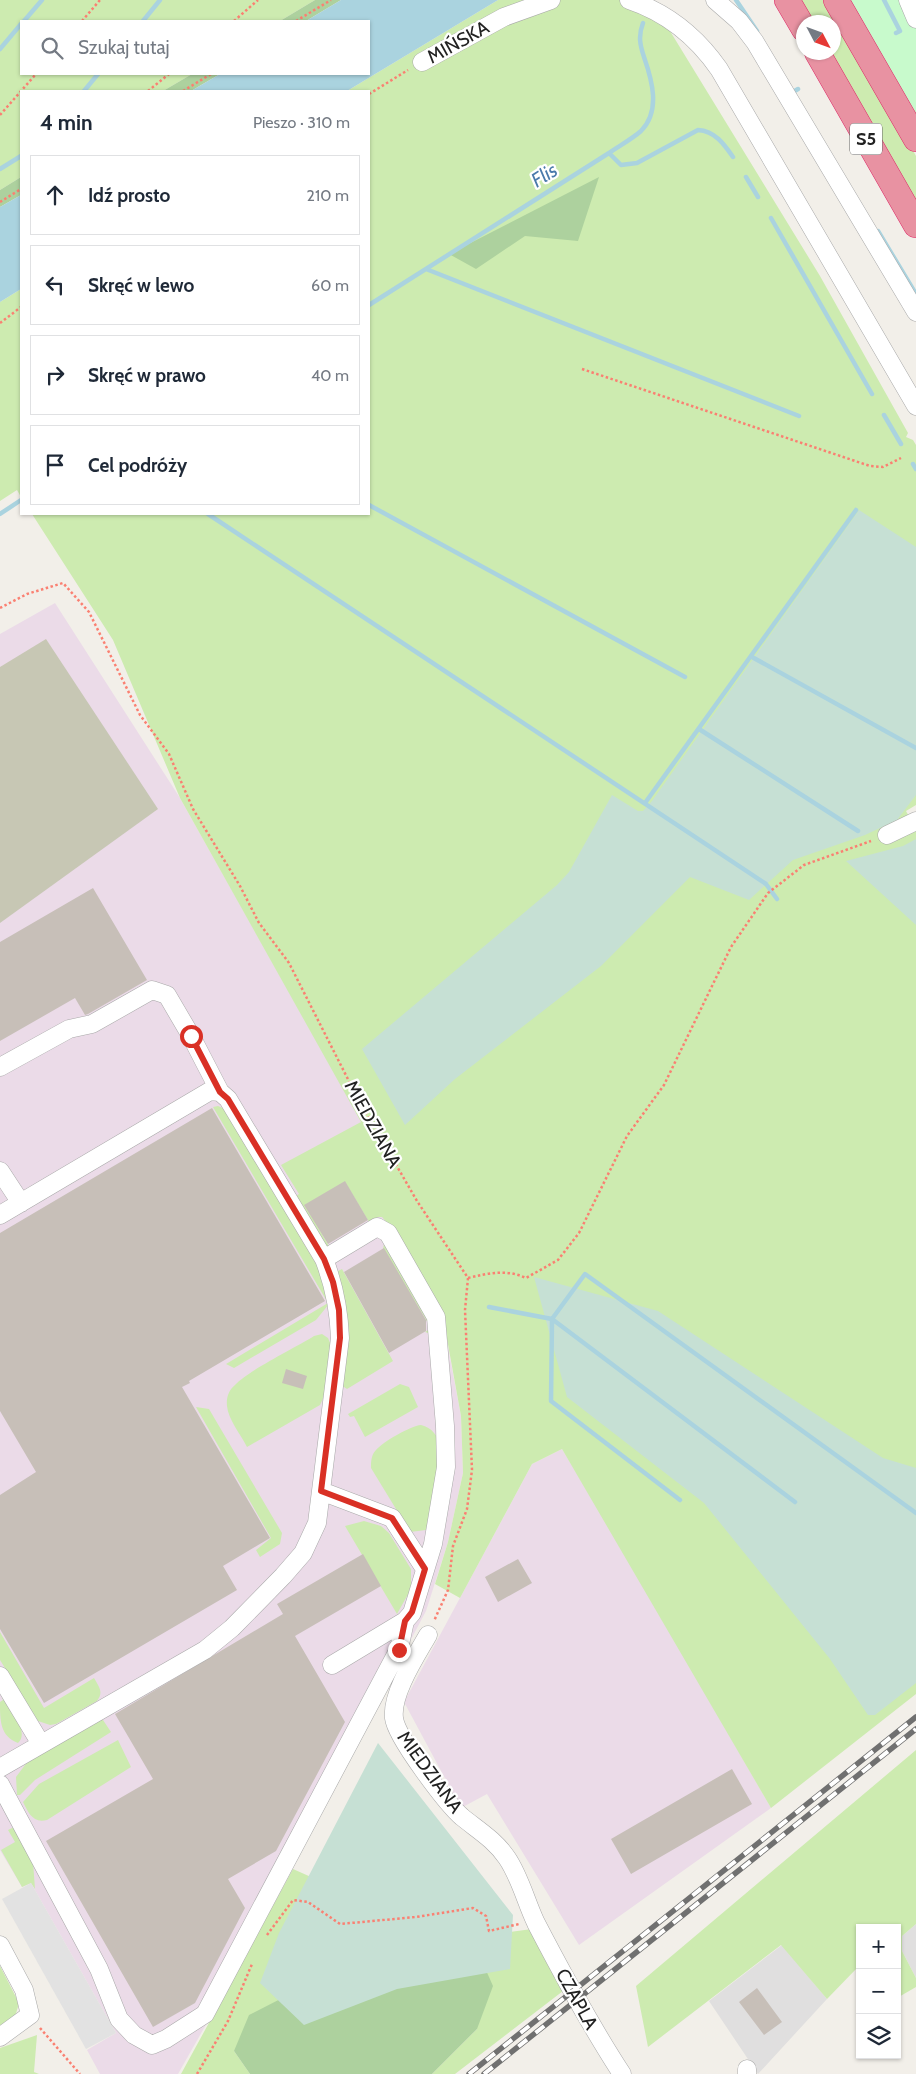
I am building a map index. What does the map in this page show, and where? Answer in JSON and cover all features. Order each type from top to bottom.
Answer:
[{"type":"highway","points":[[787,0],[796,15]]},
{"type":"highway","name":"S5","points":[[836,0],[916,139]]},
{"type":"highway","name":"S5","points":[[822,60],[916,225]]},
{"type":"street","name":"MIŃSKA","points":[[422,62],[504,17],[551,0]]},
{"type":"street","points":[[629,0],[673,20],[703,47],[720,69],[916,406]]},
{"type":"street","points":[[716,0],[739,21],[755,42],[916,312]]},
{"type":"street","points":[[908,0],[916,20]]},
{"type":"street","points":[[887,835],[916,821]]},
{"type":"street","points":[[0,1067],[69,1029],[92,1024],[152,990],[167,995],[220,1092],[228,1099],[324,1259],[333,1282],[339,1310],[340,1338],[318,1523],[303,1553],[232,1628],[205,1650],[0,1768]]},
{"type":"street","points":[[0,1215],[210,1091],[220,1092]]},
{"type":"street","points":[[0,1172],[21,1203]]},
{"type":"street","points":[[324,1259],[377,1227],[382,1228],[388,1233],[436,1317],[446,1467],[433,1544],[412,1612],[405,1621],[332,1665]]},
{"type":"street","points":[[321,1491],[392,1518],[425,1569]]},
{"type":"street","points":[[0,1784],[99,1969],[119,2019],[134,2035],[152,2045],[166,2039],[205,2014],[399,1650],[405,1621]]},
{"type":"street","name":"MIEDZIANA","points":[[428,1635],[398,1694],[394,1710],[396,1728],[411,1752],[461,1816],[488,1836],[507,1858],[535,1921]]},
{"type":"street","points":[[0,1676],[40,1744]]},
{"type":"street","name":"CZAPLA","points":[[535,1921],[593,2030],[622,2074]]},
{"type":"street","points":[[0,1945],[24,1990],[30,2015],[0,2037]]},
{"type":"path","points":[[83,20],[100,0]]},
{"type":"path","points":[[235,20],[258,0]]},
{"type":"path","points":[[298,20],[331,0]]},
{"type":"path","name":"MIŃSKA","points":[[370,93],[422,62]]},
{"type":"path","points":[[22,90],[35,75]]},
{"type":"path","points":[[149,90],[168,75]]},
{"type":"path","points":[[185,90],[209,75]]},
{"type":"path","points":[[0,115],[20,92]]},
{"type":"path","points":[[0,202],[20,190]]},
{"type":"path","points":[[0,323],[20,309]]},
{"type":"path","points":[[582,369],[870,466],[883,467],[901,458]]},
{"type":"path","name":"MIEDZIANA","points":[[0,608],[28,594],[63,583],[89,612],[140,715],[169,754],[193,809],[240,886],[259,923],[289,963],[357,1097],[417,1201],[468,1278],[491,1273],[513,1272],[526,1278],[558,1260],[579,1233],[626,1136],[664,1085],[732,947],[768,892],[804,865],[887,835]]},
{"type":"path","points":[[267,1936],[293,1900],[308,1902],[340,1924],[416,1917],[473,1908],[486,1916],[489,1931],[535,1921]]},
{"type":"path","points":[[197,2074],[228,2021],[254,1959]]},
{"type":"path","points":[[30,2015],[80,2074]]},
{"type":"shaded area","points":[[859,510],[916,547],[916,795],[897,820],[865,835],[793,860],[749,900],[690,877],[601,966],[455,1079],[405,1125],[362,1049],[557,885],[569,872],[612,795],[638,811],[643,811]]},
{"type":"shaded area","points":[[55,603],[180,798],[362,1122],[449,1317],[445,1331],[461,1416],[463,1473],[448,1542],[426,1611],[229,1984],[178,2074],[100,2074],[87,2050],[116,2033],[31,1883],[22,1887],[0,1850],[0,634]]},
{"type":"shaded area","points":[[46,639],[158,809],[0,923],[0,667]]},
{"type":"shaded area","points":[[916,839],[916,925],[846,861],[903,846]]},
{"type":"shaded area","points":[[534,1277],[658,1311],[883,1458],[916,1468],[916,1683],[875,1715],[868,1715],[830,1659],[704,1503],[567,1397]]},
{"type":"shaded area","points":[[562,1449],[620,1545],[771,1808],[579,1945],[487,1794],[461,1808],[404,1702],[532,1464]]},
{"type":"shaded area","points":[[378,1743],[513,1915],[510,1969],[397,1989],[304,2025],[260,1983],[279,1933]]},
{"type":"shaded area","points":[[31,1883],[116,2033],[86,2049],[2,1899]]},
{"type":"shaded area","points":[[916,1924],[916,1978],[902,1951],[902,1936]]},
{"type":"shaded area","points":[[782,1945],[827,1999],[758,2074],[709,2001]]},
{"type":"green space","points":[[0,0],[315,0],[282,20],[20,20],[20,75],[190,75],[165,90],[20,90],[20,178],[0,190]]},
{"type":"green space","points":[[315,0],[341,0],[308,20],[282,20]]},
{"type":"green space","points":[[498,0],[651,0],[820,276],[908,433],[906,437],[913,440],[916,445],[916,805],[906,811],[916,830],[916,1694],[771,1808],[562,1449],[532,1464],[460,1598],[435,1584],[448,1542],[463,1473],[461,1416],[443,1317],[394,1231],[382,1217],[369,1222],[345,1182],[305,1205],[329,1246],[327,1249],[294,1197],[299,1194],[281,1165],[361,1122],[180,798],[113,640],[33,515],[370,515],[370,90],[349,90]]},
{"type":"green space","points":[[797,0],[826,0],[835,15],[806,15]]},
{"type":"green space","points":[[850,0],[916,0],[916,118]]},
{"type":"green space","points":[[841,26],[916,156],[916,208],[831,60],[841,60]]},
{"type":"green space","points":[[190,75],[218,75],[193,90],[165,90]]},
{"type":"green space","points":[[599,177],[578,241],[525,236],[476,269],[449,254]]},
{"type":"green space","points":[[20,178],[20,196],[0,207],[0,190]]},
{"type":"green space","points":[[20,290],[20,495],[17,490],[0,501],[0,302]]},
{"type":"green space","points":[[218,1106],[225,1109],[325,1279],[329,1304],[316,1320],[234,1368],[226,1364],[328,1303],[213,1107]]},
{"type":"green space","points":[[384,1244],[429,1317],[433,1329],[428,1333],[425,1332],[431,1328],[383,1249]]},
{"type":"green space","points":[[342,1269],[393,1361],[347,1389],[341,1385],[345,1301],[338,1271]]},
{"type":"green space","points":[[322,1334],[328,1338],[331,1345],[327,1390],[320,1405],[247,1447],[232,1422],[228,1411],[227,1400],[231,1389],[261,1366],[314,1336]]},
{"type":"green space","points":[[400,1384],[409,1387],[418,1407],[365,1437],[354,1416],[350,1417],[348,1414]]},
{"type":"green space","points":[[196,1407],[209,1409],[282,1533],[280,1544],[260,1557],[256,1550],[271,1538]]},
{"type":"green space","points":[[421,1425],[434,1433],[440,1447],[430,1524],[426,1530],[410,1532],[371,1468],[371,1461],[374,1452],[384,1443],[404,1431]]},
{"type":"green space","points":[[364,1521],[381,1526],[389,1533],[411,1569],[411,1589],[397,1614],[345,1526]]},
{"type":"green space","points":[[0,1632],[44,1708],[94,1678],[100,1692],[97,1701],[56,1724],[50,1725],[38,1721],[0,1660]]},
{"type":"green space","points":[[0,1689],[20,1725],[22,1732],[18,1743],[4,1732],[2,1727],[0,1702],[3,1700]]},
{"type":"green space","points":[[101,1717],[111,1732],[35,1780],[20,1795],[17,1795],[16,1777],[28,1761]]},
{"type":"green space","points":[[118,1740],[131,1767],[47,1820],[35,1819],[27,1810],[23,1802],[39,1784]]},
{"type":"green space","points":[[916,1750],[916,1924],[902,1936],[902,1951],[916,1978],[916,1987],[901,1996],[901,1924],[856,1924],[856,1969],[827,1999],[781,1945],[648,2047],[636,1986]]},
{"type":"green space","points":[[18,1825],[32,1848],[35,1889],[31,1883],[22,1887],[1,1850],[15,1842],[8,1830]]},
{"type":"green space","points":[[293,1869],[320,1881],[489,1935],[532,1929],[563,1991],[455,2074],[432,2074],[477,2029],[234,2051],[250,2074],[181,2074]]},
{"type":"green space","points":[[469,1932],[493,1986],[477,2029],[432,2074],[250,2074],[234,2051],[249,2015],[386,1945]]},
{"type":"green space","points":[[0,1966],[19,2003],[15,2017],[0,2031]]},
{"type":"green space","points":[[37,2035],[34,2072],[39,2074],[0,2074],[0,2048]]},
{"type":"water","points":[[341,0],[498,0],[349,90],[193,90],[218,75],[370,75],[370,20],[308,20]]},
{"type":"water","points":[[20,196],[20,290],[0,302],[0,207]]},
{"type":"building","points":[[93,888],[147,980],[85,1015],[75,998],[0,1041],[0,942]]},
{"type":"building","points":[[212,1108],[325,1301],[189,1381],[190,1383],[182,1387],[270,1538],[223,1566],[237,1590],[44,1703],[0,1629],[0,1495],[36,1472],[0,1411],[0,1233]]},
{"type":"building","points":[[345,1181],[368,1220],[328,1244],[304,1205]]},
{"type":"building","points":[[384,1248],[426,1320],[426,1331],[389,1353],[344,1272]]},
{"type":"building","points":[[286,1369],[307,1376],[303,1389],[282,1383]]},
{"type":"building","points":[[363,1554],[381,1586],[295,1636],[345,1722],[276,1851],[228,1879],[245,1908],[195,2003],[153,2027],[46,1841],[153,1779],[115,1714],[283,1614],[277,1604]]},
{"type":"building","points":[[518,1559],[532,1583],[498,1602],[485,1577]]},
{"type":"building","points":[[732,1769],[752,1804],[631,1874],[611,1839]]},
{"type":"building","points":[[757,1988],[782,2022],[764,2035],[739,2002]]},
{"type":"waterway","points":[[25,20],[42,0]]},
{"type":"waterway","points":[[144,20],[160,0]]},
{"type":"waterway","points":[[736,0],[757,31]]},
{"type":"waterway","points":[[884,0],[900,31],[896,33]]},
{"type":"waterway","name":"Flis","points":[[370,304],[630,140],[641,131],[647,123],[653,105],[652,85],[640,36],[643,23]]},
{"type":"waterway","points":[[0,49],[20,25]]},
{"type":"waterway","points":[[85,90],[97,75]]},
{"type":"waterway","points":[[793,92],[798,89]]},
{"type":"waterway","points":[[609,153],[621,165],[637,163],[698,130],[714,136],[733,157]]},
{"type":"waterway","points":[[0,169],[20,157]]},
{"type":"waterway","points":[[746,177],[758,197]]},
{"type":"waterway","points":[[771,218],[872,394]]},
{"type":"waterway","points":[[878,231],[916,294]]},
{"type":"waterway","points":[[426,269],[799,416]]},
{"type":"waterway","points":[[884,415],[901,444]]},
{"type":"waterway","points":[[913,464],[916,469]]},
{"type":"waterway","name":"Flis","points":[[0,514],[20,501]]},
{"type":"waterway","points":[[370,506],[685,677]]},
{"type":"waterway","points":[[645,803],[856,510]]},
{"type":"waterway","points":[[210,515],[766,884],[777,899]]},
{"type":"waterway","points":[[752,657],[916,748]]},
{"type":"waterway","points":[[699,729],[858,831]]},
{"type":"waterway","points":[[489,1307],[552,1319],[585,1274],[916,1513]]},
{"type":"waterway","points":[[552,1319],[795,1502]]},
{"type":"waterway","points":[[552,1319],[551,1401],[680,1500]]},
{"type":"railway","points":[[469,2074],[916,1717]]},
{"type":"railway","points":[[484,2074],[916,1729]]},
{"type":"route","points":[[191,1036],[220,1092],[228,1099],[324,1259],[333,1282],[339,1310],[340,1338],[321,1491],[392,1518],[425,1569],[412,1612],[405,1621],[399,1650]]}]
